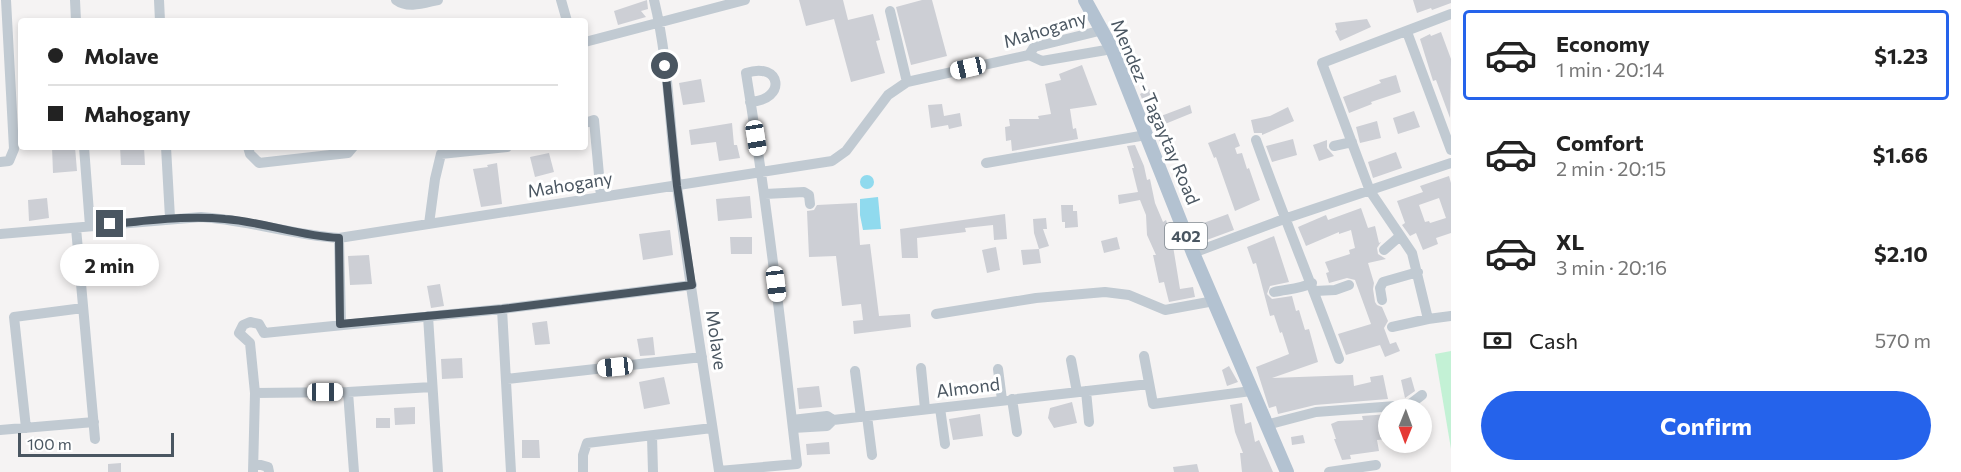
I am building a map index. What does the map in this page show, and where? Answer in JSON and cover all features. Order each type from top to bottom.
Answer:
[{"type":"main road","name":"Mendez - Tagaytay Road","points":[[1085,0],[1112,49],[1193,253],[1287,472]]},
{"type":"street","points":[[0,162],[9,161],[14,149],[16,76],[6,0]]},
{"type":"street","points":[[75,0],[76,18]]},
{"type":"street","points":[[159,0],[160,18]]},
{"type":"street","points":[[396,0],[403,5],[416,5],[438,0]]},
{"type":"street","points":[[561,0],[566,18]]},
{"type":"street","name":"Molave","points":[[654,0],[660,23],[677,186],[719,471]]},
{"type":"street","points":[[588,41],[744,0]]},
{"type":"street","points":[[890,11],[907,82]]},
{"type":"street","points":[[1428,319],[1412,254],[1370,191],[1322,63],[1451,14]]},
{"type":"street","name":"Mahogany","points":[[0,234],[201,217],[228,219],[310,236],[339,238],[832,161],[846,152],[888,95],[907,82],[1029,55],[1034,47],[1102,30]]},
{"type":"street","points":[[1407,32],[1451,150]]},
{"type":"street","points":[[1072,38],[1077,55]]},
{"type":"street","points":[[1029,55],[1042,62],[1112,49]]},
{"type":"street","points":[[719,471],[797,464],[765,194],[750,102]]},
{"type":"street","points":[[588,122],[594,120],[601,197]]},
{"type":"street","points":[[986,163],[1146,135]]},
{"type":"street","points":[[1257,140],[1284,219],[1313,287],[1339,358]]},
{"type":"street","points":[[1334,146],[1352,142]]},
{"type":"street","points":[[84,150],[90,226]]},
{"type":"street","points":[[166,150],[170,218]]},
{"type":"street","points":[[249,150],[259,163],[348,153],[350,150]]},
{"type":"street","points":[[429,224],[435,178],[441,154],[493,150]]},
{"type":"street","points":[[1193,253],[1284,219],[1451,163]]},
{"type":"street","points":[[765,194],[804,192],[808,195],[810,204]]},
{"type":"street","points":[[75,228],[95,439]]},
{"type":"street","points":[[1384,250],[1400,236]]},
{"type":"street","points":[[339,238],[340,324]]},
{"type":"street","points":[[1383,300],[1380,288],[1383,282],[1418,272]]},
{"type":"street","points":[[250,343],[264,333],[502,309],[692,285]]},
{"type":"street","points":[[1274,292],[1304,287],[1335,290],[1349,285]]},
{"type":"street","points":[[936,314],[1036,298],[1105,292],[1129,295],[1165,310],[1214,301]]},
{"type":"street","points":[[26,428],[14,317],[83,308]]},
{"type":"street","points":[[502,309],[511,472]]},
{"type":"street","points":[[428,316],[438,472]]},
{"type":"street","points":[[1392,327],[1451,316]]},
{"type":"street","points":[[264,333],[259,324],[250,322],[243,325],[239,333],[250,343],[255,393],[253,468],[268,467],[269,472]]},
{"type":"street","points":[[1144,356],[1153,404],[1251,391]]},
{"type":"street","points":[[507,379],[702,357]]},
{"type":"street","points":[[1071,360],[1089,422]]},
{"type":"street","points":[[921,368],[925,409]]},
{"type":"street","points":[[998,369],[1017,432]]},
{"type":"street","points":[[855,371],[872,455]]},
{"type":"street","name":"Almond","points":[[792,424],[827,416],[833,420],[1149,384]]},
{"type":"street","points":[[255,393],[348,392],[432,387]]},
{"type":"street","points":[[348,392],[354,472]]},
{"type":"street","points":[[1418,399],[1422,395]]},
{"type":"street","points":[[940,408],[945,444]]},
{"type":"street","points":[[1266,425],[1316,412],[1378,409]]},
{"type":"street","points":[[0,430],[94,422]]},
{"type":"street","points":[[583,472],[583,455],[587,443],[712,428]]},
{"type":"street","points":[[652,436],[653,472]]},
{"type":"street","points":[[1329,472],[1376,465]]},
{"type":"green space","points":[[1451,351],[1451,449],[1435,354]]},
{"type":"water","points":[[867,175],[872,177],[874,182],[872,187],[867,189],[862,187],[860,182],[862,177]]},
{"type":"water","points":[[878,197],[881,229],[863,230],[860,199]]},
{"type":"building","points":[[647,0],[648,9],[641,11],[646,17],[618,25],[614,11]]},
{"type":"building","points":[[799,0],[843,0],[848,20],[873,14],[880,40],[876,41],[885,73],[851,82],[834,19],[806,26]]},
{"type":"building","points":[[922,0],[932,0],[947,56],[911,65],[896,7]]},
{"type":"building","points":[[1413,0],[1451,0],[1451,3],[1417,13]]},
{"type":"building","points":[[1367,19],[1371,27],[1340,41],[1335,31],[1337,30],[1335,23]]},
{"type":"building","points":[[1441,32],[1451,59],[1450,118],[1436,80],[1433,81],[1420,39]]},
{"type":"building","points":[[1082,65],[1097,105],[1070,109],[1073,129],[1076,128],[1078,139],[1012,151],[1011,140],[1006,141],[1005,127],[1010,126],[1009,119],[1039,119],[1038,116],[1051,114],[1045,84],[1061,80],[1059,74]]},
{"type":"building","points":[[1396,75],[1401,92],[1371,102],[1372,104],[1349,113],[1343,97],[1381,83],[1379,80]]},
{"type":"building","points":[[701,79],[705,102],[683,105],[679,83]]},
{"type":"building","points":[[1149,89],[1161,116],[1190,105],[1192,113],[1165,124],[1173,148],[1164,152],[1140,94]]},
{"type":"building","points":[[942,104],[944,116],[960,113],[962,126],[949,129],[948,125],[931,128],[928,105]]},
{"type":"building","points":[[1288,107],[1294,121],[1262,135],[1262,133],[1254,133],[1251,120],[1270,116]]},
{"type":"building","points":[[1414,111],[1420,127],[1398,134],[1393,118]]},
{"type":"building","points":[[1377,121],[1381,138],[1360,143],[1356,127]]},
{"type":"building","points":[[732,123],[734,145],[737,145],[740,158],[719,161],[716,142],[691,145],[689,130]]},
{"type":"building","points":[[1235,133],[1240,146],[1235,148],[1237,154],[1242,153],[1260,200],[1235,211],[1216,157],[1214,158],[1208,143]]},
{"type":"building","points":[[1293,139],[1297,155],[1272,162],[1266,146]]},
{"type":"building","points":[[1327,140],[1327,148],[1334,156],[1319,161],[1313,145]]},
{"type":"building","points":[[1135,145],[1147,180],[1150,179],[1155,203],[1163,222],[1166,220],[1170,231],[1166,232],[1173,246],[1180,289],[1193,287],[1195,297],[1169,302],[1164,282],[1159,283],[1153,255],[1156,255],[1147,235],[1146,215],[1140,200],[1119,204],[1118,195],[1138,192],[1127,146]]},
{"type":"building","points":[[52,150],[75,150],[77,171],[53,173]]},
{"type":"building","points":[[120,150],[144,150],[145,165],[121,165]]},
{"type":"building","points":[[1396,152],[1402,168],[1373,178],[1368,162]]},
{"type":"building","points":[[549,153],[554,172],[535,177],[530,157]]},
{"type":"building","points":[[497,163],[502,204],[481,207],[473,169]]},
{"type":"building","points":[[1449,176],[1451,183],[1451,233],[1436,238],[1438,244],[1423,250],[1416,233],[1410,236],[1402,225],[1405,223],[1397,201],[1423,192],[1420,186]],"holes":[[[1439,198],[1446,218],[1430,223],[1425,222],[1419,205]]]},
{"type":"building","points":[[750,196],[752,218],[718,221],[716,199]]},
{"type":"building","points":[[47,198],[49,218],[29,221],[28,200]]},
{"type":"building","points":[[857,203],[860,245],[870,244],[879,316],[910,314],[911,327],[854,334],[853,321],[863,320],[861,304],[842,306],[836,256],[809,257],[807,211],[814,210],[817,205]]},
{"type":"building","points":[[1061,205],[1073,205],[1073,211],[1077,211],[1078,227],[1065,228],[1065,222],[1062,222]]},
{"type":"building","points":[[1361,208],[1368,228],[1375,226],[1379,243],[1381,242],[1377,248],[1378,254],[1386,259],[1368,263],[1374,283],[1375,302],[1382,307],[1388,321],[1384,328],[1390,344],[1396,342],[1400,351],[1385,357],[1380,345],[1346,355],[1338,334],[1371,324],[1355,280],[1347,278],[1329,283],[1326,273],[1329,272],[1325,262],[1350,254],[1349,250],[1355,248],[1351,230],[1339,234],[1339,232],[1306,246],[1298,227],[1326,215],[1328,220]]},
{"type":"building","points":[[1005,214],[1007,239],[994,240],[993,225],[965,228],[966,232],[917,238],[918,258],[902,258],[900,229]]},
{"type":"building","points":[[1228,214],[1234,230],[1204,241],[1198,225]]},
{"type":"building","points":[[1046,218],[1047,229],[1043,229],[1049,246],[1039,249],[1033,219]]},
{"type":"building","points":[[670,230],[673,255],[643,260],[639,234]]},
{"type":"building","points":[[1274,236],[1289,282],[1270,286],[1267,294],[1272,299],[1292,296],[1305,330],[1309,329],[1318,362],[1272,378],[1353,375],[1354,386],[1371,382],[1370,377],[1383,375],[1388,399],[1315,405],[1278,414],[1276,406],[1269,408],[1256,367],[1289,354],[1274,315],[1270,316],[1256,263],[1253,264],[1247,247]]},
{"type":"building","points":[[730,237],[752,237],[752,254],[731,254]]},
{"type":"building","points":[[1117,237],[1120,249],[1104,253],[1101,241]]},
{"type":"building","points":[[996,247],[1000,270],[987,273],[982,250]]},
{"type":"building","points":[[1039,249],[1041,263],[1023,265],[1021,250]]},
{"type":"building","points":[[369,255],[372,284],[350,285],[348,256]]},
{"type":"building","points":[[440,284],[444,306],[431,308],[427,286]]},
{"type":"building","points":[[547,321],[550,344],[535,345],[532,323]]},
{"type":"building","points":[[653,337],[655,355],[640,356],[637,339]]},
{"type":"building","points":[[462,358],[463,378],[442,379],[441,359]]},
{"type":"building","points":[[1229,366],[1238,382],[1227,386],[1222,370]]},
{"type":"building","points":[[664,377],[670,404],[644,409],[639,382]]},
{"type":"building","points":[[1411,377],[1415,391],[1405,398],[1401,380]]},
{"type":"building","points":[[819,386],[822,407],[799,409],[797,388]]},
{"type":"building","points":[[1072,402],[1077,423],[1054,428],[1048,418],[1050,408]]},
{"type":"building","points":[[1242,403],[1245,424],[1251,422],[1255,442],[1259,440],[1273,472],[1242,472],[1240,453],[1243,453],[1235,432],[1230,405]]},
{"type":"building","points":[[415,407],[415,424],[395,425],[394,408]]},
{"type":"building","points":[[980,414],[983,436],[953,440],[949,419]]},
{"type":"building","points":[[1378,415],[1378,451],[1350,455],[1351,459],[1342,460],[1331,424],[1338,421],[1363,420],[1362,416]]},
{"type":"building","points":[[376,418],[390,418],[390,428],[376,428]]},
{"type":"building","points":[[1303,435],[1305,443],[1292,445],[1291,437]]},
{"type":"building","points":[[522,440],[539,440],[540,458],[522,458]]},
{"type":"building","points":[[829,442],[830,454],[807,455],[806,444]]},
{"type":"building","points":[[121,463],[121,472],[108,472],[108,464]]},
{"type":"building","points":[[1197,464],[1199,472],[1174,472],[1173,467]]},
{"type":"route","points":[[110,224],[201,217],[228,219],[310,236],[339,238],[340,324],[502,309],[692,285],[677,186],[665,66]]}]
